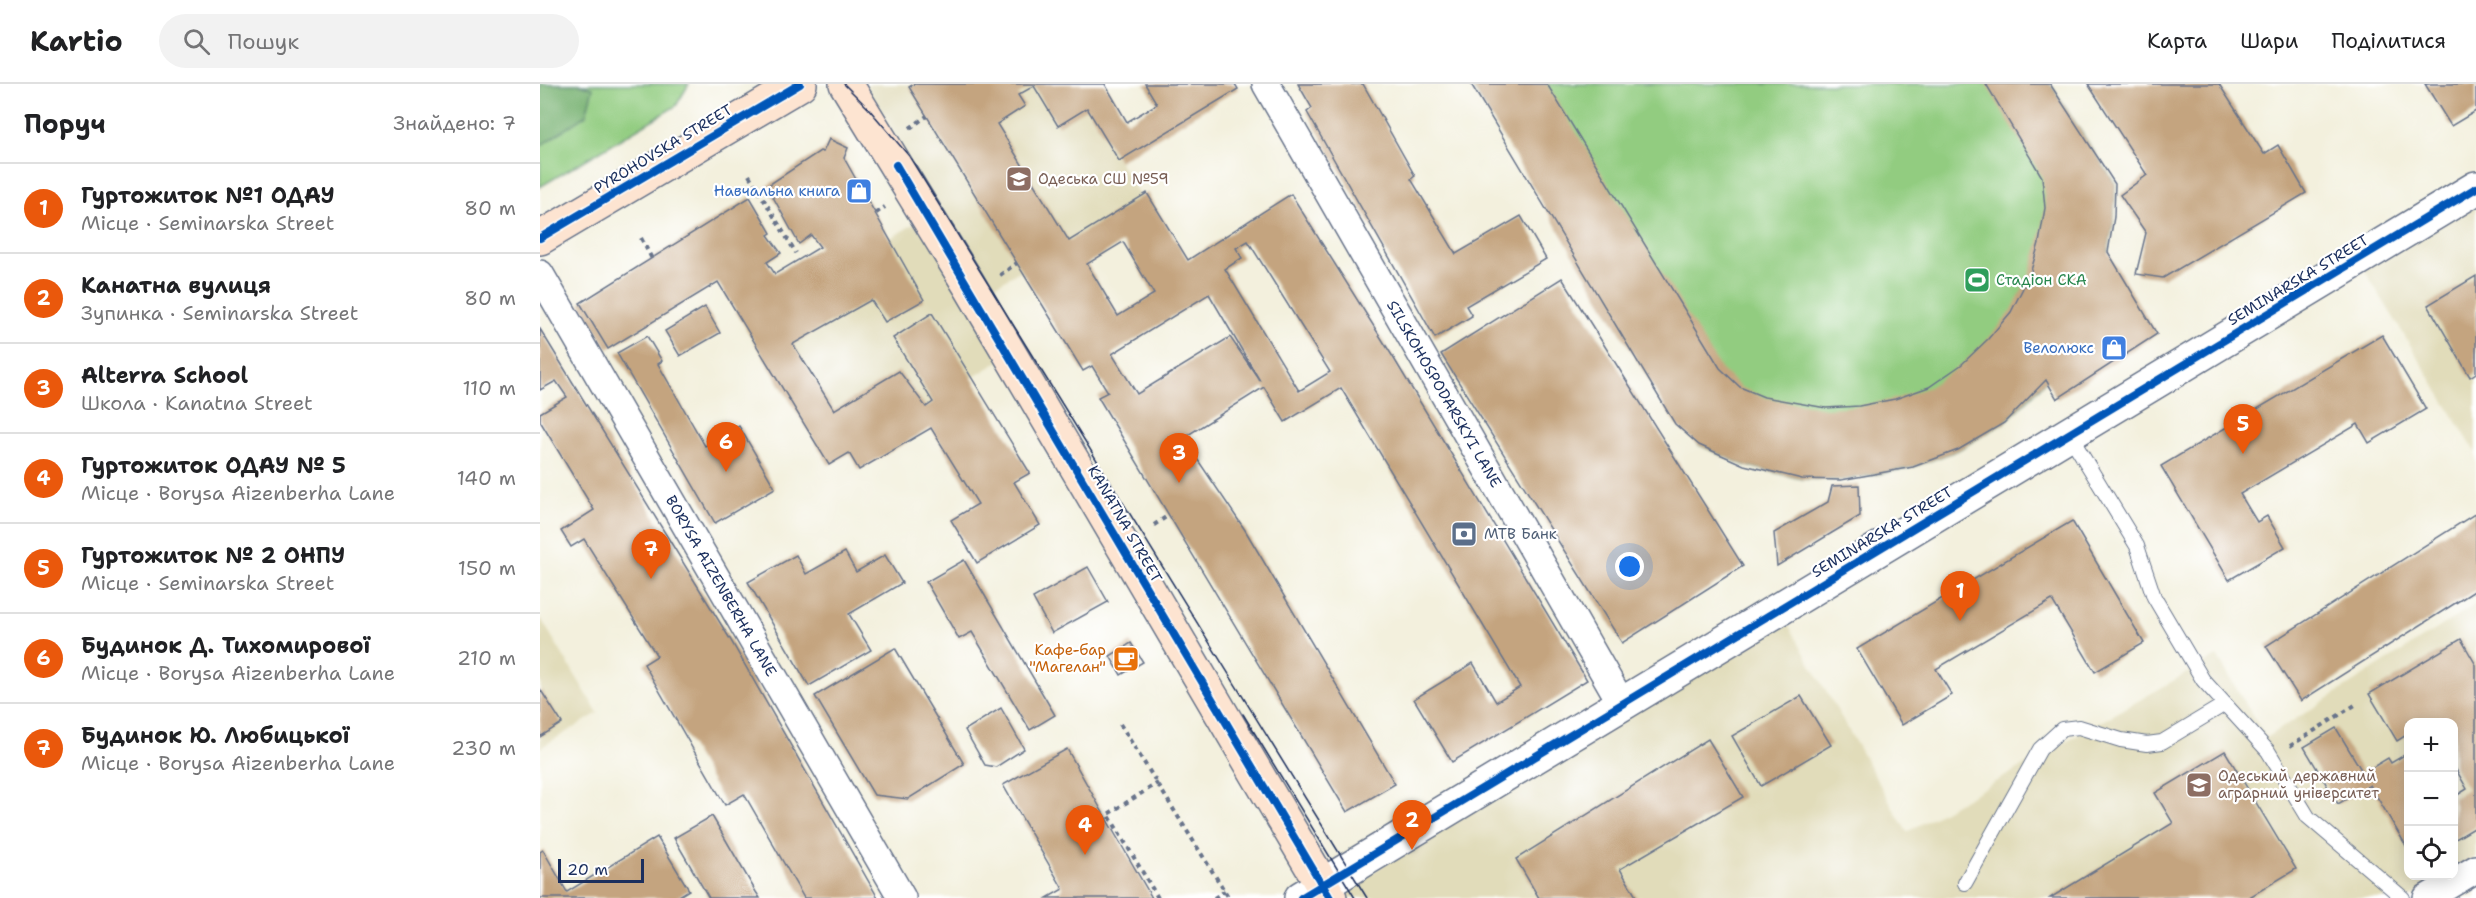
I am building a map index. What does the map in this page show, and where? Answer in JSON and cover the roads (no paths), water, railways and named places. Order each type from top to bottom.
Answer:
[{"type":"main road","name":"PYROHOVSKA STREET","points":[[540,238],[800,84]]},
{"type":"main road","name":"KANATNA STREET","points":[[846,84],[968,283],[1318,894]]},
{"type":"street","name":"SILSKOHOSPODARSKYI LANE","points":[[1266,84],[1622,704]]},
{"type":"street","name":"SEMINARSKA STREET","points":[[1318,894],[1622,704],[2476,188]]},
{"type":"street","name":"BORYSA AIZENBERHA LANE","points":[[540,274],[902,898]]},
{"type":"street","points":[[2427,898],[2476,869]]},
{"type":"lane","points":[[2069,434],[2137,546],[2154,597],[2203,680],[2272,758],[2308,817],[2403,898]]},
{"type":"lane","points":[[1965,883],[2040,749],[2062,729],[2079,727],[2121,740],[2147,744],[2162,742],[2225,704]]},
{"type":"tram line","points":[[844,84],[909,156],[1367,898]]},
{"type":"tram line","points":[[1243,714],[1355,898]]},
{"type":"place","name":"Одеська CШ №59","points":[[1019,179]]},
{"type":"place","name":"Навчальна книга","points":[[859,191]]},
{"type":"place","name":"Стадіон СКА","points":[[1977,280]]},
{"type":"place","name":"Велолюкс","points":[[2114,348]]},
{"type":"place","name":"Гуртожиток № 2 ОНПУ","points":[[2243,454]]},
{"type":"place","name":"Будинок Д. Тихомирової","points":[[726,472]]},
{"type":"place","name":"Alterra School","points":[[1179,483]]},
{"type":"place","name":"МТВ Банк","points":[[1464,534]]},
{"type":"place","name":"Будинок Ю. Любицької","points":[[651,579]]},
{"type":"place","name":"Гуртожиток №1 ОДАУ","points":[[1960,621]]},
{"type":"place","name":"Кафе-бар \"Магелан\"","points":[[1126,659]]},
{"type":"place","name":"Одеський державний аграрний університет","points":[[2199,785]]},
{"type":"place","name":"Канатна вулиця","points":[[1412,850]]},
{"type":"place","name":"Гуртожиток ОДАУ № 5","points":[[1085,855]]}]
